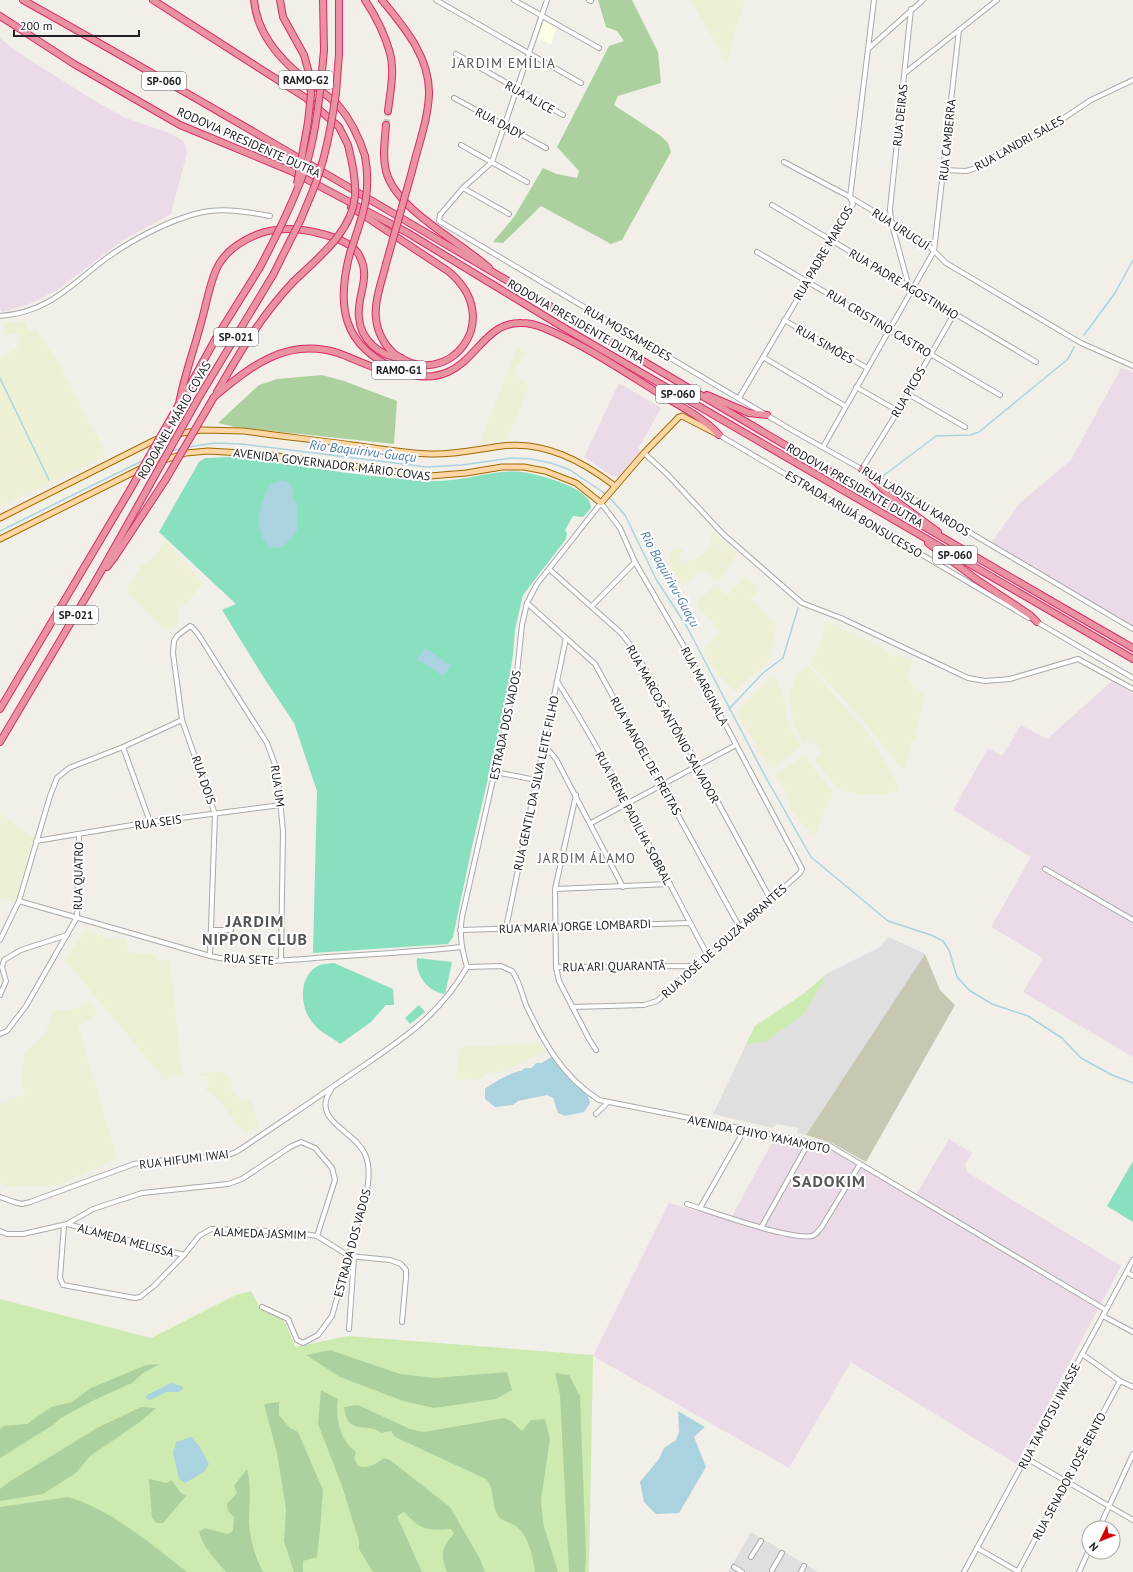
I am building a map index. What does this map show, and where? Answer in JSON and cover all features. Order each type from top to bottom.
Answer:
[{"type":"highway","name":"RODOVIA PRESIDENTE DUTRA","points":[[23,0],[500,277],[951,543],[1133,648]]},
{"type":"highway","points":[[99,575],[114,558],[166,479],[245,343],[265,313],[337,237],[354,201],[355,185],[348,145],[339,127],[306,98],[153,0]]},
{"type":"highway","name":"RAMO-G2","points":[[254,0],[259,23],[267,40],[288,64],[342,110],[353,125],[365,156]]},
{"type":"highway","points":[[280,0],[283,17],[304,54],[309,73],[311,94],[308,122],[297,179],[297,190]]},
{"type":"highway","name":"RODOANEL MÁRIO COVAS","points":[[0,709],[130,490],[216,338],[259,269],[286,215],[304,171],[315,131],[324,50],[323,0]]},
{"type":"highway","name":"RODOANEL MÁRIO COVAS","points":[[0,742],[99,575],[198,399],[273,275],[291,242],[318,181],[332,123],[339,54],[339,0]]},
{"type":"highway","points":[[366,0],[390,53],[391,82],[388,111]]},
{"type":"highway","points":[[382,0],[418,50],[425,66],[429,85],[426,115],[377,301],[376,320],[386,344],[401,358]]},
{"type":"highway","name":"RODOVIA PRESIDENTE DUTRA","points":[[0,16],[74,64],[180,125],[273,163],[408,233],[561,326],[1133,660]]},
{"type":"highway","points":[[386,125],[384,162],[386,172],[395,189],[425,219],[477,257],[500,277]]},
{"type":"highway","name":"RAMO-G1","points":[[365,156],[368,196],[344,277],[343,289],[344,308],[349,326],[370,354],[400,371],[417,376],[429,377],[449,372],[466,360],[486,338],[498,328],[518,322],[528,323],[543,327],[620,369],[682,407],[720,436]]},
{"type":"highway","points":[[179,404],[183,381],[192,356],[216,270],[224,257],[236,245],[264,232],[288,229],[314,232],[341,241],[355,249],[363,266],[364,287],[359,317],[363,332],[376,350],[392,358],[401,358],[419,364],[432,365],[443,362],[458,351],[469,336],[474,318],[469,294],[458,279],[322,188]]},
{"type":"highway","points":[[214,397],[246,370],[260,361],[289,351],[315,349],[328,351],[338,353],[384,371],[400,371]]},
{"type":"highway","points":[[680,383],[692,385],[731,406],[750,412],[767,415]]},
{"type":"highway","points":[[862,469],[896,501],[951,543]]},
{"type":"highway","points":[[918,534],[948,559],[997,594],[1030,615],[1037,622]]},
{"type":"main road","points":[[601,502],[644,453],[679,417],[682,416],[720,436]]},
{"type":"main road","name":"AVENIDA GOVERNADOR MÁRIO COVAS","points":[[0,518],[146,444],[182,433],[213,429],[244,431],[430,454],[464,452],[519,445],[538,447],[572,457],[591,469],[613,488]]},
{"type":"main road","name":"AVENIDA GOVERNADOR MÁRIO COVAS","points":[[0,539],[146,466],[186,453],[208,451],[262,454],[430,476],[466,474],[502,467],[524,467],[544,471],[570,481],[601,502]]},
{"type":"street","points":[[436,0],[581,83]]},
{"type":"street","points":[[514,0],[599,48]]},
{"type":"street","points":[[509,214],[463,188],[492,162],[547,0]]},
{"type":"street","name":"RUA PADRE MARCOS","points":[[739,398],[853,204],[850,198],[874,0]]},
{"type":"street","points":[[868,50],[911,9],[923,0]]},
{"type":"street","points":[[905,73],[997,0]]},
{"type":"street","name":"RUA DEIRAS","points":[[911,9],[890,209],[891,221],[911,288]]},
{"type":"street","name":"RUA CAMBERRA","points":[[934,251],[959,30]]},
{"type":"street","name":"RUA ALICE","points":[[456,54],[563,115]]},
{"type":"street","name":"RUA LANDRI SALES","points":[[944,170],[966,171],[973,168],[1046,130],[1091,100],[1133,80]]},
{"type":"street","name":"RUA DADY","points":[[454,98],[546,148]]},
{"type":"street","points":[[461,145],[527,182]]},
{"type":"street","name":"RUA URUCUÍ","points":[[784,162],[891,221],[925,242],[946,263],[1075,340],[1133,366]]},
{"type":"street","name":"RUA MOSSAMEDES","points":[[463,188],[440,215],[439,218],[441,223],[823,447]]},
{"type":"street","name":"RUA PADRE AGOSTINHO","points":[[772,205],[1036,362]]},
{"type":"street","points":[[0,316],[24,313],[54,300],[121,249],[156,229],[187,216],[216,211],[270,216]]},
{"type":"street","points":[[823,447],[845,406],[890,330],[911,288],[934,251]]},
{"type":"street","name":"RUA CRISTINO CASTRO","points":[[758,252],[808,280],[1000,395]]},
{"type":"street","name":"RUA PICOS","points":[[862,469],[898,411],[930,353],[954,314]]},
{"type":"street","name":"RUA SIMÕES","points":[[784,320],[867,368]]},
{"type":"street","points":[[763,357],[845,406]]},
{"type":"street","points":[[856,387],[898,411]]},
{"type":"street","points":[[908,394],[965,427]]},
{"type":"street","name":"ESTRADA ARUJÁ BONSUCESSO","points":[[720,436],[1133,678]]},
{"type":"street","name":"RUA LADISLAU KARDOS","points":[[823,447],[1133,629]]},
{"type":"street","points":[[644,453],[667,474],[723,534],[791,595],[809,607],[841,618],[968,678],[985,681],[1010,679],[1078,660],[1133,689]]},
{"type":"street","name":"RUA MARGINALA","points":[[601,502],[620,528],[634,562],[678,634],[802,867],[800,873]]},
{"type":"street","name":"ESTRADA DOS VADOS","points":[[468,968],[461,947],[460,930],[517,673],[522,625],[527,603],[537,584],[601,502]]},
{"type":"street","points":[[592,606],[634,562]]},
{"type":"street","name":"RUA MARCOS ANTÔNIO SALVADOR","points":[[549,569],[592,606],[629,643],[646,670],[697,767],[771,900]]},
{"type":"street","name":"RUA MANOEL DE FREITAS","points":[[527,603],[595,664],[740,928]]},
{"type":"street","name":"RUA DOIS","points":[[198,634],[192,627],[187,628],[177,636],[173,647],[182,720],[215,814],[210,956]]},
{"type":"street","name":"RUA UM","points":[[198,634],[272,754],[279,782],[283,831],[281,960]]},
{"type":"street","name":"RUA GENTIL DA SILVA LEITE FILHO","points":[[506,928],[566,638]]},
{"type":"street","name":"RUA IRENE PADILHA SOBRAL","points":[[557,681],[627,804],[708,956]]},
{"type":"street","points":[[0,940],[19,901],[36,841],[57,778],[70,768],[123,747],[182,720]]},
{"type":"street","points":[[544,745],[552,752],[576,795],[623,887]]},
{"type":"street","points":[[591,823],[736,745]]},
{"type":"street","points":[[123,747],[150,822]]},
{"type":"street","points":[[495,772],[536,780]]},
{"type":"street","points":[[576,795],[555,889],[554,927],[556,967],[559,981],[588,1039],[596,1050]]},
{"type":"street","name":"RUA SEIS","points":[[36,841],[150,822],[281,805]]},
{"type":"street","name":"RUA QUATRO","points":[[77,917],[79,834]]},
{"type":"street","points":[[1045,869],[1133,920]]},
{"type":"street","name":"RUA JOSÉ DE SOUZA ABRANTES","points":[[572,1007],[651,1004],[657,1001],[800,873]]},
{"type":"street","points":[[555,889],[670,884]]},
{"type":"street","name":"RUA SETE","points":[[19,901],[210,956],[243,960],[281,960],[414,952],[461,947]]},
{"type":"street","points":[[0,1034],[7,1030],[26,1006],[77,917]]},
{"type":"street","name":"RUA MARIA JORGE LOMBARDI","points":[[460,930],[690,923]]},
{"type":"street","points":[[211,930],[231,930]]},
{"type":"street","points":[[0,995],[2,987],[6,981],[1,968],[4,960],[21,950],[68,935]]},
{"type":"street","name":"AVENIDA CHIYO YAMAMOTO","points":[[468,968],[501,966],[512,971],[543,1041],[552,1055],[586,1090],[599,1100],[607,1103],[830,1146],[1106,1310]]},
{"type":"street","name":"RUA ARI QUARANTÃ","points":[[556,967],[697,966]]},
{"type":"street","name":"RUA HIFUMI IWAI","points":[[0,1197],[22,1204],[134,1164],[151,1161],[226,1156],[236,1152],[404,1038],[448,998],[468,968]]},
{"type":"street","name":"ESTRADA DOS VADOS","points":[[262,1307],[288,1319],[295,1338],[299,1342],[309,1341],[324,1329],[332,1316],[367,1191],[368,1168],[365,1154],[361,1147],[326,1112],[324,1101],[332,1088]]},
{"type":"street","points":[[596,1114],[607,1103]]},
{"type":"street","points":[[700,1208],[745,1129]]},
{"type":"street","points":[[0,1231],[7,1234],[23,1234],[66,1225],[93,1209],[142,1193],[228,1184],[242,1179],[290,1147],[301,1142],[316,1148],[332,1168],[335,1180],[317,1236]]},
{"type":"street","points":[[762,1226],[809,1142]]},
{"type":"street","points":[[687,1204],[801,1236],[815,1235],[860,1164]]},
{"type":"street","name":"ALAMEDA JASMIM","points":[[66,1225],[60,1278],[63,1285],[135,1298],[140,1297],[154,1286],[184,1255],[199,1236],[211,1229],[272,1231],[317,1236],[349,1256]]},
{"type":"street","name":"ALAMEDA MELISSA","points":[[66,1225],[184,1255]]},
{"type":"street","points":[[349,1256],[397,1261],[404,1267],[406,1277],[402,1322]]},
{"type":"street","points":[[349,1329],[354,1257]]},
{"type":"street","name":"RUA TAMOTSU IWASSE","points":[[964,1572],[1133,1260]]},
{"type":"street","points":[[1127,1272],[1133,1276]]},
{"type":"street","points":[[1103,1316],[1133,1332]]},
{"type":"street","points":[[1082,1354],[1120,1381],[1133,1387]]},
{"type":"street","name":"RUA SENADOR JOSÉ BENTO","points":[[1018,1572],[1120,1381]]},
{"type":"street","points":[[1103,1520],[1133,1454]]},
{"type":"street","points":[[1026,1458],[1133,1520]]},
{"type":"street","points":[[751,1557],[761,1541]]},
{"type":"street","points":[[977,1548],[1018,1572]]},
{"type":"street","points":[[772,1570],[782,1553]]},
{"type":"street","points":[[1079,1572],[1084,1560]]},
{"type":"street","points":[[801,1572],[804,1566]]},
{"type":"street","points":[[734,1567],[742,1572]]},
{"type":"shaded area","points":[[691,0],[745,0],[726,63]]},
{"type":"shaded area","points":[[544,21],[556,28],[551,45],[538,38]]},
{"type":"shaded area","points":[[0,38],[16,51],[123,117],[172,134],[184,142],[187,153],[171,214],[123,240],[57,290],[32,303],[2,312],[0,309]]},
{"type":"shaded area","points":[[24,321],[29,331],[36,329],[58,362],[105,451],[103,457],[0,507],[0,358],[17,348],[20,338],[19,334],[5,335],[4,323]]},
{"type":"shaded area","points":[[517,348],[527,353],[515,368],[517,376],[529,386],[507,440],[479,444]]},
{"type":"shaded area","points":[[1121,368],[1133,372],[1133,627],[990,544],[1019,504],[1071,460]]},
{"type":"shaded area","points":[[619,383],[661,408],[638,449],[641,451],[620,475],[614,477],[584,457]]},
{"type":"shaded area","points":[[713,533],[737,553],[722,578],[717,580],[705,571],[699,572],[682,588],[673,573],[668,552],[680,548],[684,552],[680,554],[680,560],[683,564],[698,558],[712,546],[710,537]]},
{"type":"shaded area","points":[[166,541],[203,583],[185,605],[178,609],[178,622],[174,628],[164,629],[126,591],[141,566],[152,558]]},
{"type":"shaded area","points":[[746,577],[759,589],[751,598],[776,624],[770,660],[735,691],[718,674],[703,650],[720,631],[695,604],[715,585],[726,595]]},
{"type":"shaded area","points":[[824,621],[879,646],[892,656],[911,659],[913,663],[906,676],[912,685],[925,694],[915,738],[912,742],[905,772],[859,716],[810,664],[823,637]]},
{"type":"shaded area","points":[[808,666],[868,732],[900,789],[884,794],[869,795],[840,791],[814,760],[821,753],[817,745],[811,739],[804,744],[797,733],[788,697],[797,674]]},
{"type":"shaded area","points":[[775,676],[785,701],[788,722],[801,747],[771,770],[737,714],[745,703],[770,678]]},
{"type":"shaded area","points":[[1112,681],[1133,694],[1133,1057],[1023,992],[1043,958],[991,927],[1031,857],[953,810],[988,748],[1002,756],[1021,725],[1047,739]]},
{"type":"shaded area","points":[[802,757],[808,760],[833,792],[814,836],[800,822],[775,774]]},
{"type":"shaded area","points":[[0,813],[34,838],[14,903],[0,897]]},
{"type":"shaded area","points":[[85,930],[111,939],[126,939],[129,953],[154,954],[156,960],[170,960],[182,1073],[164,1079],[65,960]]},
{"type":"shaded area","points":[[889,937],[925,954],[806,1135],[797,1133],[798,1128],[777,1124],[773,1128],[713,1114],[755,1026],[802,995],[828,973],[878,948]]},
{"type":"shaded area","points":[[925,954],[940,990],[955,1005],[866,1162],[832,1143],[806,1135]]},
{"type":"shaded area","points":[[90,1001],[97,1011],[89,1020],[78,1026],[117,1157],[60,1185],[7,1187],[0,1183],[0,1104],[25,1094],[21,1083],[24,1053],[45,1034],[53,1011],[70,1010]]},
{"type":"shaded area","points":[[539,1043],[546,1051],[502,1072],[483,1074],[484,1078],[455,1081],[460,1047]]},
{"type":"shaded area","points":[[223,1071],[233,1083],[231,1089],[241,1101],[250,1099],[259,1125],[245,1133],[230,1116],[220,1101],[205,1090],[209,1082],[208,1077],[200,1074]]},
{"type":"shaded area","points":[[775,1137],[829,1148],[914,1198],[949,1139],[972,1153],[965,1164],[967,1172],[1121,1266],[1016,1464],[851,1362],[789,1468],[593,1356],[669,1203],[730,1220]]},
{"type":"shaded area","points":[[751,1532],[818,1572],[728,1572]]},
{"type":"green space","points":[[598,0],[632,0],[658,52],[661,83],[618,96],[614,105],[661,136],[668,143],[671,152],[622,240],[611,244],[541,206],[503,243],[493,242],[514,217],[543,168],[557,174],[577,178],[579,171],[557,147],[609,46],[624,41],[617,31],[606,27]]},
{"type":"green space","points":[[322,375],[344,381],[397,401],[394,444],[235,427],[218,423],[259,385],[277,379]]},
{"type":"green space","points":[[232,457],[409,480],[445,481],[500,472],[522,472],[563,483],[583,494],[589,501],[591,508],[583,517],[573,516],[565,530],[567,533],[566,539],[523,595],[515,630],[513,655],[505,706],[471,851],[453,937],[448,944],[313,953],[317,791],[294,723],[222,610],[236,604],[159,532],[199,462],[205,458]]},
{"type":"green space","points":[[417,958],[452,962],[445,994],[433,990],[424,982],[418,971]]},
{"type":"green space","points":[[334,963],[393,989],[394,1005],[386,1005],[371,1022],[340,1044],[313,1023],[305,1010],[303,1002],[304,986],[310,972],[320,965]]},
{"type":"green space","points":[[828,973],[803,1015],[765,1042],[746,1044],[755,1026],[802,995]]},
{"type":"green space","points":[[419,1005],[425,1012],[410,1024],[405,1018]]},
{"type":"green space","points":[[1133,1161],[1133,1222],[1107,1206]]},
{"type":"green space","points":[[251,1291],[261,1310],[281,1318],[286,1324],[295,1347],[348,1336],[593,1355],[589,1572],[169,1572],[0,1520],[0,1299],[151,1338],[236,1295]]},
{"type":"green space","points":[[330,1350],[400,1374],[435,1378],[507,1372],[512,1390],[496,1399],[434,1408],[403,1401],[340,1377],[306,1355]]},
{"type":"green space","points":[[160,1364],[143,1373],[132,1383],[92,1401],[61,1418],[53,1425],[0,1458],[0,1429],[4,1426],[27,1424],[51,1407],[72,1402],[91,1388],[146,1365]]},
{"type":"green space","points":[[555,1373],[569,1375],[580,1396],[586,1556],[585,1572],[569,1572],[560,1395]]},
{"type":"green space","points":[[321,1390],[338,1399],[337,1413],[342,1435],[346,1442],[356,1452],[354,1458],[358,1466],[369,1466],[384,1458],[390,1460],[450,1507],[480,1559],[485,1572],[447,1572],[443,1560],[443,1552],[446,1543],[454,1534],[451,1529],[436,1530],[424,1528],[415,1523],[404,1512],[397,1516],[422,1572],[373,1572],[359,1549],[359,1541],[342,1486],[318,1424]]},
{"type":"green space","points":[[279,1402],[279,1415],[290,1428],[298,1432],[323,1490],[317,1557],[303,1561],[303,1572],[294,1572],[284,1541],[286,1509],[277,1453],[264,1404]]},
{"type":"green space","points":[[358,1405],[410,1429],[424,1432],[504,1418],[511,1421],[522,1431],[531,1420],[545,1419],[550,1439],[541,1500],[543,1523],[558,1572],[535,1572],[532,1554],[525,1536],[517,1527],[499,1517],[495,1509],[491,1487],[486,1479],[395,1437],[391,1431],[381,1433],[370,1428],[353,1425],[349,1422],[346,1416],[344,1407]]},
{"type":"green space","points":[[141,1407],[156,1408],[140,1422],[90,1456],[76,1473],[43,1494],[0,1501],[0,1489],[9,1482],[97,1428]]},
{"type":"green space","points":[[247,1469],[250,1489],[250,1535],[255,1554],[263,1572],[226,1572],[207,1549],[199,1532],[205,1528],[227,1534],[233,1531],[234,1517],[228,1511],[227,1504],[237,1493],[234,1486]]},
{"type":"green space","points":[[149,1479],[166,1483],[172,1480],[180,1492],[186,1496],[163,1523],[156,1523],[152,1518]]},
{"type":"green space","points":[[68,1497],[100,1510],[115,1519],[145,1539],[187,1572],[0,1572],[0,1507]]},
{"type":"water","points":[[283,480],[290,483],[294,493],[292,497],[298,507],[298,527],[294,535],[282,547],[270,548],[264,541],[261,533],[259,525],[260,509],[270,485]]},
{"type":"water","points":[[425,648],[451,666],[443,676],[417,659]]},
{"type":"water","points":[[551,1057],[588,1096],[590,1103],[584,1112],[565,1116],[558,1113],[553,1098],[547,1095],[518,1101],[513,1105],[495,1107],[485,1099],[485,1089],[508,1075],[521,1071],[525,1068],[532,1068],[536,1063],[542,1063]]},
{"type":"water","points":[[171,1383],[182,1386],[183,1389],[178,1392],[166,1392],[150,1400],[146,1398],[147,1395]]},
{"type":"water","points":[[678,1411],[705,1427],[694,1437],[706,1467],[679,1513],[656,1514],[644,1502],[640,1482],[659,1459],[664,1448],[676,1440],[679,1432]]},
{"type":"water","points":[[191,1437],[200,1447],[209,1464],[204,1472],[185,1483],[179,1479],[173,1453],[176,1442]]},
{"type":"waterway","points":[[1084,335],[1115,293],[1133,260]]},
{"type":"waterway","points":[[883,476],[936,436],[970,435],[979,432],[1068,359],[1074,347]]},
{"type":"waterway","points":[[0,378],[49,480]]},
{"type":"waterway","name":"Rio Baquirivu-Guaçu","points":[[188,447],[215,443],[241,444],[427,467],[462,465],[511,458],[531,459],[551,463],[570,470],[606,494]]},
{"type":"waterway","name":"Rio Baquirivu-Guaçu","points":[[172,451],[182,448]]},
{"type":"waterway","name":"Rio Baquirivu-Guaçu","points":[[151,457],[165,453]]},
{"type":"waterway","name":"Rio Baquirivu-Guaçu","points":[[0,531],[144,460]]},
{"type":"waterway","name":"Rio Baquirivu-Guaçu","points":[[609,497],[625,515],[656,579],[687,627],[765,776],[811,857],[888,921],[931,935],[943,941],[949,950],[957,977],[969,990],[992,1004],[1028,1016],[1062,1038],[1081,1058],[1112,1075],[1133,1083]]},
{"type":"waterway","points":[[729,709],[763,673],[783,658],[798,608]]},
{"type":"tunnel","points":[[386,125],[388,111]]},
{"type":"district","name":"JARDIM EMÍLIA","points":[[504,63]]},
{"type":"district","name":"JARDIM ÁLAMO","points":[[587,858]]},
{"type":"district","name":"JARDIM NIPPON CLUB","points":[[255,930]]},
{"type":"district","name":"SADOKIM","points":[[829,1181]]}]
